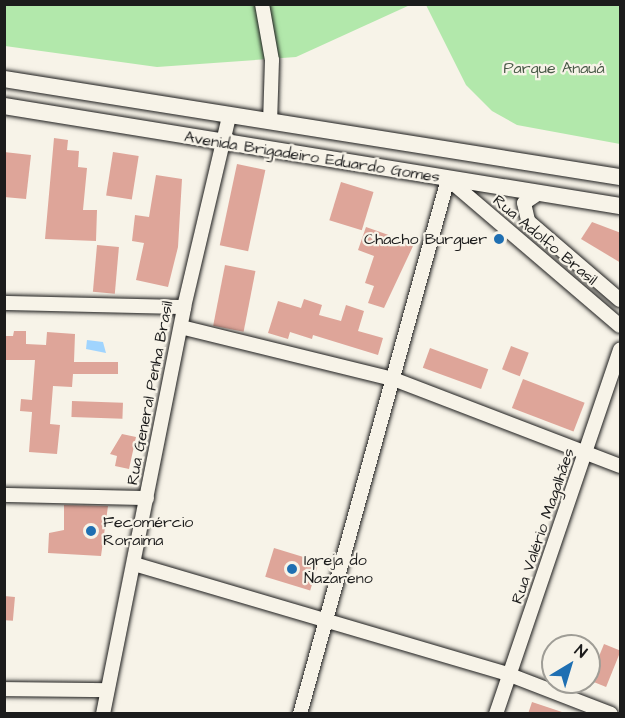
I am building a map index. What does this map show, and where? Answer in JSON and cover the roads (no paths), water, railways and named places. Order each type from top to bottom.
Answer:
[{"type":"main road","name":"Avenida Brigadeiro Eduardo Gomes","points":[[4,79],[621,177]]},
{"type":"main road","name":"Avenida Brigadeiro Eduardo Gomes","points":[[4,106],[621,206]]},
{"type":"street","points":[[262,4],[272,60],[270,122]]},
{"type":"street","name":"Rua General Penha Brasil","points":[[103,714],[184,307],[229,116]]},
{"type":"street","points":[[300,714],[396,380],[448,179]]},
{"type":"street","name":"Rua Adolfo Brasil","points":[[448,179],[621,327]]},
{"type":"street","name":"Rua Adolfo Brasil","points":[[539,193],[524,203],[528,221],[621,300]]},
{"type":"street","points":[[4,303],[184,307]]},
{"type":"street","points":[[181,327],[396,380],[621,466]]},
{"type":"street","name":"Rua Valério Magalhães","points":[[496,714],[621,349]]},
{"type":"street","points":[[4,495],[147,498]]},
{"type":"street","points":[[134,564],[510,675],[611,714]]},
{"type":"street","points":[[4,689],[107,690]]},
{"type":"water","points":[[87,340],[103,342],[106,353],[86,349]]},
{"type":"place","name":"Chacho Burguer","points":[[499,239]]},
{"type":"place","name":"Fecomércio Roraima","points":[[91,531]]},
{"type":"place","name":"Igreja do Nazareno","points":[[292,569]]},
{"type":"park label","name":"Parque Anauá","points":[[554,68]]}]
